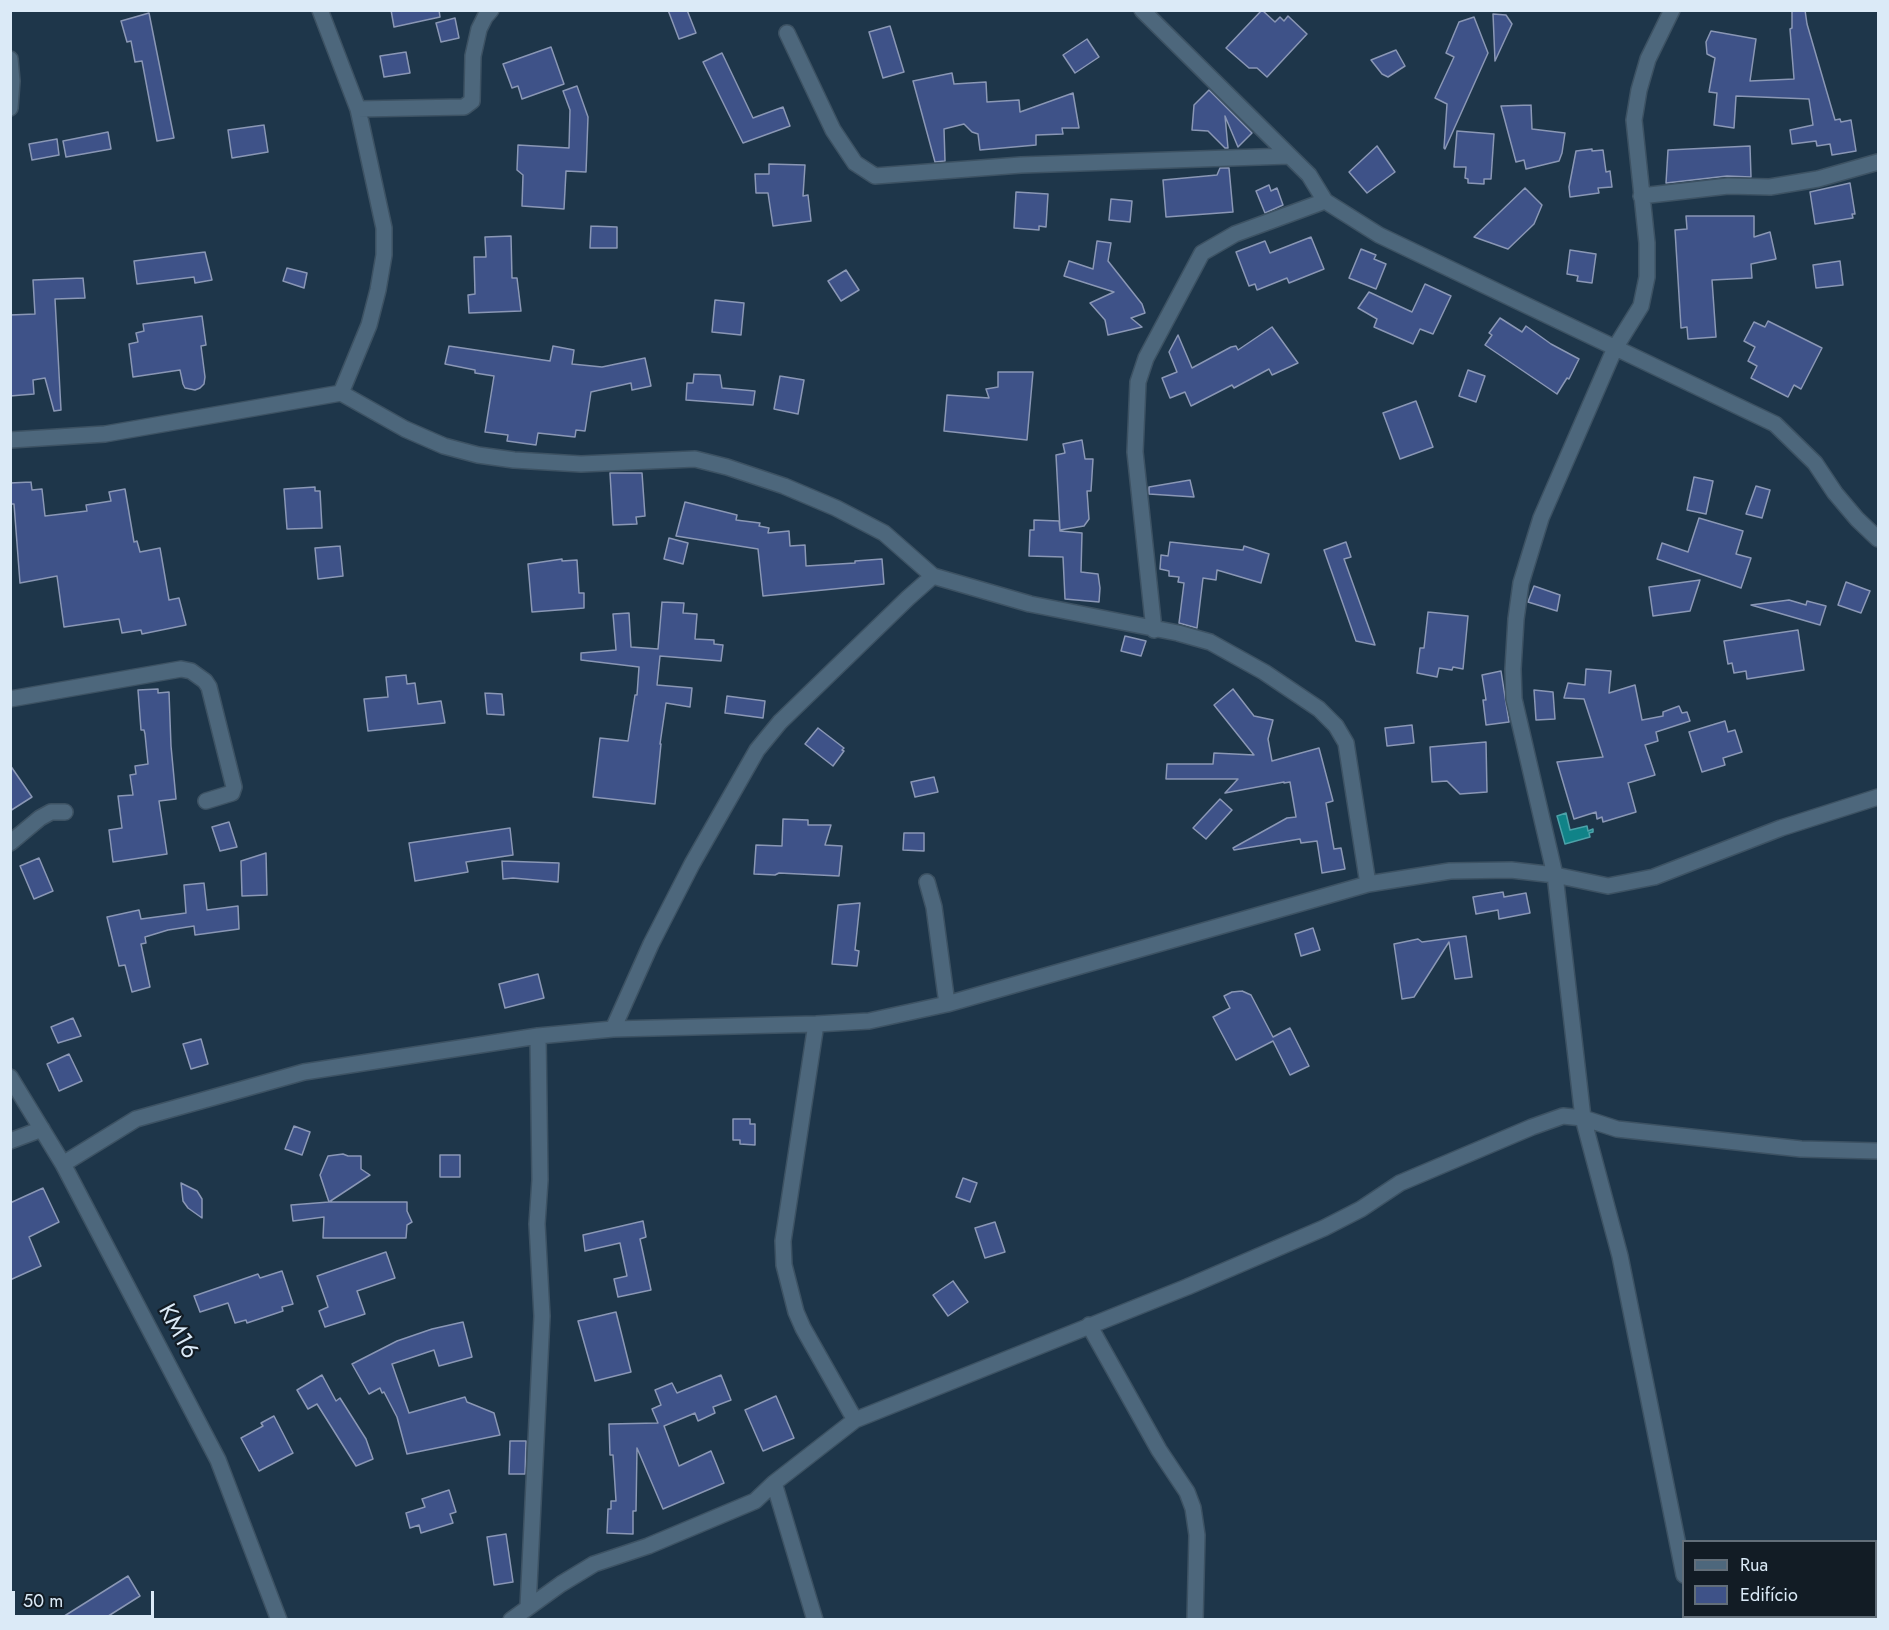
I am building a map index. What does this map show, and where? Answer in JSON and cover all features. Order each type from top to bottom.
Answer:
[{"type":"street","points":[[320,10],[358,109],[384,228],[384,255],[369,325],[341,393]]},
{"type":"street","points":[[358,109],[464,107],[472,101],[473,56],[479,29],[491,10]]},
{"type":"street","points":[[1142,10],[1309,174],[1325,201],[1379,235],[1775,424],[1815,463],[1835,493],[1878,539]]},
{"type":"street","points":[[1672,10],[1648,59],[1639,90],[1634,120],[1647,243],[1647,277],[1641,306],[1615,348],[1541,518],[1521,583],[1513,669],[1514,699],[1555,875],[1583,1118],[1620,1256],[1682,1570]]},
{"type":"street","points":[[787,33],[833,130],[855,164],[875,176],[1021,165],[1289,156]]},
{"type":"street","points":[[10,59],[12,81],[10,108]]},
{"type":"street","points":[[1641,196],[1728,186],[1770,187],[1818,179],[1878,162]]},
{"type":"street","points":[[1154,630],[1135,453],[1138,382],[1146,358],[1202,253],[1235,234],[1325,201]]},
{"type":"street","points":[[10,440],[105,434],[341,393],[405,429],[444,446],[478,455],[514,460],[581,464],[695,459],[727,467],[784,486],[836,508],[884,533],[933,576],[1030,604],[1178,633],[1210,642],[1319,709],[1336,726],[1346,743],[1368,884]]},
{"type":"street","points":[[613,1029],[651,944],[692,864],[757,750],[780,722],[933,576]]},
{"type":"street","points":[[10,699],[181,669],[191,671],[205,681],[209,687],[234,787],[232,793],[206,801]]},
{"type":"street","points":[[63,1164],[136,1119],[304,1072],[538,1036],[613,1029],[816,1024],[869,1020],[947,1004],[1368,884],[1450,871],[1511,870],[1555,875],[1608,886],[1654,877],[1781,828],[1878,797]]},
{"type":"street","points":[[10,843],[40,818],[51,812],[65,812]]},
{"type":"street","points":[[927,882],[934,907],[947,1004]]},
{"type":"street","points":[[816,1024],[783,1240],[784,1264],[803,1329],[855,1420]]},
{"type":"street","points":[[528,1607],[542,1316],[537,1224],[540,1180],[538,1036]]},
{"type":"street","name":"KM16","points":[[10,1077],[63,1164],[218,1460],[279,1620]]},
{"type":"street","points":[[511,1620],[594,1564],[648,1546],[755,1501],[855,1420],[1187,1287],[1324,1228],[1361,1209],[1400,1183],[1563,1116],[1583,1118],[1629,1131],[1801,1149],[1878,1151]]},
{"type":"street","points":[[10,1141],[42,1129]]},
{"type":"street","points":[[1089,1325],[1159,1450],[1187,1492],[1194,1508],[1197,1535],[1195,1620]]},
{"type":"street","points":[[774,1484],[815,1620]]},
{"type":"shaded area","points":[[1566,813],[1570,830],[1587,826],[1588,831],[1593,829],[1593,832],[1589,833],[1590,837],[1565,844],[1557,816]]},
{"type":"building","points":[[391,10],[439,10],[440,17],[394,27]]},
{"type":"building","points":[[668,10],[687,10],[696,33],[679,39]]},
{"type":"building","points":[[1262,10],[1275,22],[1280,17],[1284,21],[1288,16],[1307,34],[1267,77],[1257,68],[1249,68],[1226,48]]},
{"type":"building","points":[[1792,10],[1805,10],[1835,120],[1840,119],[1841,122],[1851,120],[1856,151],[1832,155],[1830,144],[1817,146],[1816,141],[1792,144],[1790,130],[1813,125],[1809,99],[1736,96],[1734,128],[1714,125],[1717,93],[1709,92],[1715,58],[1707,54],[1706,42],[1711,31],[1756,39],[1750,81],[1794,79],[1790,29],[1792,28]]},
{"type":"building","points":[[149,13],[174,138],[157,141],[142,61],[135,62],[131,41],[127,42],[121,21]]},
{"type":"building","points":[[1493,14],[1506,15],[1512,24],[1495,61]]},
{"type":"building","points":[[1474,17],[1488,53],[1445,149],[1447,104],[1435,98],[1454,57],[1446,53],[1459,22]]},
{"type":"building","points":[[455,18],[459,38],[441,42],[436,23]]},
{"type":"building","points":[[890,26],[904,72],[883,78],[869,32]]},
{"type":"building","points":[[1087,39],[1099,57],[1075,73],[1063,55]]},
{"type":"building","points":[[551,47],[564,84],[522,99],[518,86],[512,88],[503,64]]},
{"type":"building","points":[[1396,50],[1405,66],[1388,77],[1382,74],[1371,60]]},
{"type":"building","points":[[406,52],[410,73],[384,77],[380,56]]},
{"type":"building","points":[[722,53],[753,118],[783,107],[790,126],[743,143],[703,62]]},
{"type":"building","points":[[952,73],[954,84],[986,82],[987,102],[1019,100],[1020,112],[1073,93],[1079,128],[1062,128],[1063,134],[1036,135],[1036,145],[980,150],[978,134],[972,132],[964,124],[944,129],[945,161],[935,162],[913,81]]},
{"type":"building","points":[[577,86],[588,117],[586,172],[566,171],[564,209],[522,206],[523,175],[517,170],[518,145],[569,148],[570,110],[563,91]]},
{"type":"building","points":[[1209,90],[1252,133],[1238,147],[1225,116],[1228,148],[1225,148],[1208,131],[1192,130],[1194,105]]},
{"type":"building","points":[[1531,105],[1532,129],[1565,133],[1559,161],[1526,169],[1524,160],[1516,162],[1501,106]]},
{"type":"building","points":[[264,125],[268,152],[232,158],[228,130]]},
{"type":"building","points":[[1457,131],[1494,134],[1491,179],[1484,179],[1484,184],[1468,183],[1468,179],[1465,178],[1466,167],[1454,167]]},
{"type":"building","points":[[108,132],[111,149],[66,157],[63,141]]},
{"type":"building","points":[[57,139],[59,155],[32,160],[29,144]]},
{"type":"building","points":[[1377,146],[1395,172],[1367,193],[1349,172]]},
{"type":"building","points":[[1750,146],[1751,177],[1727,176],[1666,183],[1668,150]]},
{"type":"building","points":[[1592,149],[1592,151],[1603,150],[1606,172],[1610,171],[1612,187],[1598,188],[1599,193],[1570,197],[1569,187],[1576,151]]},
{"type":"building","points":[[769,164],[805,165],[803,196],[808,195],[811,221],[773,226],[768,193],[756,193],[755,174],[769,174]]},
{"type":"building","points":[[1220,168],[1229,168],[1233,212],[1166,217],[1163,180],[1217,175]]},
{"type":"building","points":[[1850,183],[1855,214],[1852,214],[1853,218],[1815,224],[1810,192]]},
{"type":"building","points":[[1269,185],[1271,191],[1277,188],[1283,205],[1265,213],[1256,191]]},
{"type":"building","points":[[1525,188],[1542,205],[1534,224],[1508,249],[1474,237]]},
{"type":"building","points":[[1016,192],[1048,194],[1046,227],[1039,226],[1039,230],[1014,228]]},
{"type":"building","points":[[1111,199],[1132,201],[1130,222],[1109,220]]},
{"type":"building","points":[[1686,216],[1754,216],[1754,237],[1770,232],[1776,259],[1751,264],[1752,278],[1712,280],[1716,337],[1688,339],[1687,327],[1681,328],[1675,230],[1687,229]]},
{"type":"building","points":[[591,226],[617,227],[617,248],[590,248]]},
{"type":"building","points":[[511,236],[512,278],[517,278],[521,311],[469,313],[468,295],[475,294],[474,257],[486,257],[485,237]]},
{"type":"building","points":[[1311,237],[1324,269],[1289,283],[1287,278],[1257,290],[1255,284],[1249,286],[1236,252],[1265,241],[1270,253]]},
{"type":"building","points":[[1097,241],[1111,243],[1108,261],[1142,304],[1145,313],[1131,318],[1142,327],[1108,335],[1105,320],[1090,303],[1114,292],[1064,276],[1069,261],[1093,269]]},
{"type":"building","points":[[1361,249],[1376,255],[1374,259],[1386,264],[1376,289],[1349,278]]},
{"type":"building","points":[[1570,250],[1596,254],[1592,283],[1577,281],[1578,276],[1567,274]]},
{"type":"building","points":[[205,252],[212,280],[195,283],[194,277],[137,284],[134,261]]},
{"type":"building","points":[[1840,261],[1843,285],[1816,288],[1813,265]]},
{"type":"building","points":[[287,268],[307,273],[304,288],[283,281]]},
{"type":"building","points":[[846,270],[859,290],[841,301],[828,281]]},
{"type":"building","points":[[83,278],[85,298],[55,299],[61,410],[54,411],[45,378],[33,380],[34,394],[10,396],[10,315],[35,314],[33,280]]},
{"type":"building","points":[[1425,284],[1451,296],[1433,334],[1420,329],[1413,344],[1374,327],[1377,319],[1358,308],[1369,292],[1412,312]]},
{"type":"building","points":[[715,300],[744,303],[741,335],[712,332]]},
{"type":"building","points":[[202,316],[206,345],[201,346],[205,377],[204,384],[200,388],[195,390],[185,388],[180,370],[133,377],[129,344],[138,342],[136,333],[144,331],[143,324]]},
{"type":"building","points":[[1500,318],[1522,332],[1526,326],[1551,344],[1579,359],[1569,379],[1567,378],[1557,394],[1485,345],[1492,335],[1489,333]]},
{"type":"building","points":[[1768,321],[1822,348],[1801,389],[1794,385],[1788,397],[1751,378],[1757,366],[1748,361],[1755,347],[1744,341],[1754,322],[1765,327]]},
{"type":"building","points":[[1272,327],[1298,363],[1272,375],[1269,369],[1234,388],[1232,385],[1191,406],[1185,392],[1170,398],[1162,378],[1177,372],[1169,352],[1178,335],[1192,368],[1231,347],[1236,346],[1238,350]]},
{"type":"building","points":[[449,346],[550,361],[553,346],[574,350],[572,364],[602,367],[645,358],[651,386],[632,390],[631,383],[591,392],[585,431],[576,430],[575,437],[538,433],[536,445],[507,441],[508,435],[485,432],[494,376],[445,364]]},
{"type":"building","points":[[1468,370],[1485,376],[1476,402],[1459,396]]},
{"type":"building","points":[[998,372],[1033,372],[1027,440],[944,431],[947,395],[989,398],[986,389],[998,387]]},
{"type":"building","points":[[694,374],[720,375],[722,388],[755,391],[753,405],[686,400],[687,383],[693,383]]},
{"type":"building","points":[[780,376],[804,380],[798,414],[774,409]]},
{"type":"building","points":[[1416,401],[1433,447],[1400,459],[1383,413]]},
{"type":"building","points":[[1082,440],[1085,459],[1093,459],[1091,491],[1087,491],[1089,519],[1084,526],[1060,530],[1056,455],[1065,453],[1063,444]]},
{"type":"building","points":[[610,473],[642,473],[645,516],[636,517],[637,524],[613,525]]},
{"type":"building","points":[[1694,477],[1713,481],[1706,514],[1687,510]]},
{"type":"building","points":[[1190,480],[1194,497],[1149,494],[1149,487]]},
{"type":"building","points":[[31,482],[32,490],[42,489],[45,516],[87,511],[86,505],[111,501],[109,492],[125,489],[134,542],[137,541],[140,552],[160,548],[169,600],[179,598],[186,625],[142,634],[141,630],[122,633],[119,619],[64,627],[57,576],[20,583],[14,504],[10,504],[10,483]]},
{"type":"building","points":[[1756,486],[1770,490],[1762,518],[1746,514]]},
{"type":"building","points":[[315,487],[315,491],[320,491],[322,528],[287,529],[284,489]]},
{"type":"building","points":[[685,502],[737,515],[736,520],[760,523],[759,526],[769,528],[768,533],[789,531],[790,546],[805,545],[806,566],[882,559],[884,584],[763,596],[758,549],[676,536]]},
{"type":"building","points":[[1699,518],[1743,531],[1736,554],[1751,558],[1741,588],[1657,559],[1662,543],[1688,552]]},
{"type":"building","points":[[1034,520],[1059,521],[1060,531],[1082,533],[1081,572],[1098,574],[1099,602],[1065,599],[1063,557],[1029,556],[1030,530],[1034,530]]},
{"type":"building","points":[[669,538],[688,543],[683,564],[664,559]]},
{"type":"building","points":[[1170,542],[1243,550],[1244,546],[1269,554],[1261,583],[1217,570],[1216,580],[1203,578],[1197,628],[1179,623],[1184,583],[1178,582],[1179,577],[1169,576],[1169,571],[1160,569],[1161,555],[1168,556]]},
{"type":"building","points":[[1346,542],[1351,557],[1344,559],[1375,645],[1356,641],[1324,550]]},
{"type":"building","points":[[340,546],[343,576],[318,579],[315,548]]},
{"type":"building","points":[[562,559],[562,561],[577,560],[579,593],[584,593],[584,608],[532,612],[528,564]]},
{"type":"building","points":[[1700,580],[1690,611],[1653,616],[1649,587]]},
{"type":"building","points":[[1846,582],[1870,591],[1861,613],[1838,605]]},
{"type":"building","points":[[1534,586],[1560,595],[1557,611],[1528,602]]},
{"type":"building","points":[[1789,600],[1806,605],[1807,601],[1826,606],[1820,625],[1751,605]]},
{"type":"building","points":[[662,602],[684,603],[683,613],[697,614],[695,639],[714,640],[714,644],[723,645],[721,661],[660,656],[657,685],[692,688],[690,707],[666,703],[655,804],[593,797],[600,738],[628,741],[635,695],[637,695],[639,667],[581,660],[581,653],[616,650],[613,614],[629,613],[631,647],[658,649]]},
{"type":"building","points":[[1428,612],[1468,616],[1463,669],[1439,668],[1437,677],[1417,673],[1420,648],[1424,648]]},
{"type":"building","points":[[1798,630],[1804,670],[1747,679],[1746,671],[1734,673],[1732,663],[1728,664],[1724,641]]},
{"type":"building","points":[[1125,636],[1146,641],[1141,656],[1121,651]]},
{"type":"building","points":[[1586,669],[1611,671],[1609,693],[1635,685],[1642,720],[1663,716],[1663,712],[1679,706],[1682,713],[1687,712],[1690,721],[1656,732],[1658,741],[1645,745],[1655,775],[1628,783],[1636,812],[1603,822],[1602,817],[1597,819],[1596,812],[1574,819],[1557,762],[1603,757],[1584,699],[1564,698],[1568,683],[1585,685]]},
{"type":"building","points":[[1501,671],[1509,722],[1486,725],[1483,700],[1486,700],[1482,675]]},
{"type":"building","points":[[406,675],[407,684],[415,683],[418,704],[441,701],[445,723],[368,731],[364,699],[388,697],[386,677]]},
{"type":"building","points":[[158,689],[158,693],[169,692],[176,799],[159,801],[167,854],[113,862],[109,830],[122,828],[118,796],[133,795],[130,775],[136,774],[135,766],[148,764],[145,734],[144,730],[141,730],[138,690]]},
{"type":"building","points":[[1233,689],[1254,716],[1273,720],[1268,739],[1272,761],[1319,748],[1333,801],[1326,803],[1334,849],[1341,848],[1345,869],[1322,873],[1317,841],[1301,843],[1300,839],[1234,850],[1233,848],[1287,818],[1296,817],[1290,782],[1225,793],[1238,779],[1166,779],[1167,764],[1213,764],[1214,753],[1254,755],[1214,705]]},
{"type":"building","points":[[1534,690],[1553,692],[1555,719],[1536,720]]},
{"type":"building","points":[[485,693],[502,694],[504,715],[487,714]]},
{"type":"building","points":[[727,696],[765,701],[763,718],[725,713]]},
{"type":"building","points":[[1725,721],[1728,732],[1735,730],[1742,752],[1723,758],[1725,765],[1702,772],[1689,732]]},
{"type":"building","points":[[1412,725],[1414,743],[1387,746],[1385,728]]},
{"type":"building","points":[[818,728],[844,748],[833,766],[805,744]]},
{"type":"building","points":[[1486,742],[1487,792],[1460,794],[1447,781],[1432,782],[1430,747]]},
{"type":"building","points":[[10,765],[32,797],[10,811]]},
{"type":"building","points":[[934,777],[938,792],[915,797],[911,782]]},
{"type":"building","points":[[1220,799],[1232,810],[1206,839],[1193,828]]},
{"type":"building","points":[[783,819],[808,820],[808,825],[831,825],[825,845],[842,846],[839,876],[754,874],[756,845],[782,846]]},
{"type":"building","points":[[229,822],[237,847],[220,851],[212,827]]},
{"type":"building","points":[[510,828],[513,855],[466,862],[468,872],[415,881],[409,843]]},
{"type":"building","points":[[904,833],[924,833],[924,851],[903,850]]},
{"type":"building","points":[[266,853],[267,895],[242,896],[241,861]]},
{"type":"building","points":[[39,858],[53,891],[34,899],[20,866]]},
{"type":"building","points":[[502,861],[559,863],[558,882],[503,879]]},
{"type":"building","points":[[204,883],[207,910],[238,906],[239,929],[195,935],[194,926],[145,937],[146,943],[141,944],[150,987],[132,992],[125,965],[119,966],[107,917],[139,910],[141,919],[186,913],[184,885]]},
{"type":"building","points":[[1503,892],[1504,897],[1526,893],[1530,913],[1499,919],[1498,910],[1476,914],[1473,897]]},
{"type":"building","points":[[860,903],[855,950],[859,951],[857,966],[832,964],[838,905]]},
{"type":"building","points":[[1313,928],[1320,950],[1301,956],[1295,934]]},
{"type":"building","points":[[1466,936],[1472,977],[1455,979],[1449,942],[1414,997],[1402,999],[1394,944],[1418,939],[1422,942]]},
{"type":"building","points":[[538,974],[544,998],[505,1008],[499,984]]},
{"type":"building","points":[[1242,991],[1251,995],[1273,1037],[1290,1028],[1309,1066],[1290,1075],[1273,1041],[1236,1060],[1213,1017],[1230,1008],[1224,996]]},
{"type":"building","points":[[73,1018],[81,1036],[58,1043],[51,1027]]},
{"type":"building","points":[[201,1039],[208,1064],[191,1069],[183,1044]]},
{"type":"building","points":[[69,1054],[82,1081],[59,1091],[47,1064]]},
{"type":"building","points":[[733,1119],[750,1119],[750,1124],[755,1124],[755,1145],[740,1144],[740,1140],[733,1140]]},
{"type":"building","points":[[294,1126],[310,1132],[302,1155],[285,1149]]},
{"type":"building","points":[[343,1154],[361,1156],[361,1169],[370,1175],[329,1202],[320,1175],[328,1156]]},
{"type":"building","points":[[440,1155],[460,1155],[460,1177],[440,1177]]},
{"type":"building","points":[[963,1178],[977,1183],[970,1202],[956,1197]]},
{"type":"building","points":[[181,1183],[197,1191],[202,1199],[202,1218],[188,1208],[183,1201]]},
{"type":"building","points":[[43,1188],[59,1222],[29,1237],[41,1266],[10,1280],[10,1203]]},
{"type":"building","points":[[329,1202],[407,1202],[407,1211],[412,1222],[407,1225],[406,1238],[323,1238],[324,1217],[293,1221],[291,1205]]},
{"type":"building","points":[[643,1221],[646,1237],[640,1239],[651,1290],[618,1297],[614,1279],[627,1276],[620,1243],[585,1251],[583,1235]]},
{"type":"building","points":[[995,1222],[1005,1252],[985,1258],[975,1228]]},
{"type":"building","points":[[386,1252],[395,1278],[357,1291],[365,1314],[325,1327],[319,1311],[328,1307],[317,1276]]},
{"type":"building","points":[[282,1271],[293,1304],[282,1307],[283,1311],[247,1323],[246,1320],[235,1323],[228,1303],[200,1312],[194,1296],[258,1274],[260,1278]]},
{"type":"building","points":[[953,1281],[968,1302],[948,1316],[933,1295]]},
{"type":"building","points":[[616,1312],[631,1372],[595,1381],[578,1321]]},
{"type":"building","points":[[463,1322],[472,1357],[439,1366],[434,1350],[392,1364],[409,1413],[465,1397],[467,1402],[494,1413],[500,1435],[407,1454],[397,1417],[384,1392],[382,1393],[380,1388],[369,1394],[352,1364],[397,1341],[432,1329]]},
{"type":"building","points":[[322,1375],[336,1401],[340,1398],[366,1439],[373,1459],[356,1466],[317,1404],[308,1409],[297,1390]]},
{"type":"building","points":[[721,1375],[731,1400],[713,1407],[715,1413],[698,1421],[695,1413],[664,1426],[679,1466],[711,1451],[724,1483],[663,1509],[637,1448],[636,1511],[633,1511],[633,1534],[607,1533],[608,1509],[611,1509],[611,1501],[616,1501],[613,1455],[610,1455],[609,1424],[658,1423],[652,1409],[661,1405],[655,1390],[672,1383],[677,1393]]},
{"type":"building","points":[[776,1396],[794,1438],[763,1451],[745,1410]]},
{"type":"building","points":[[274,1416],[293,1453],[259,1471],[241,1438],[263,1426],[261,1423]]},
{"type":"building","points":[[510,1441],[526,1441],[525,1474],[509,1474]]},
{"type":"building","points":[[449,1490],[456,1512],[450,1514],[453,1523],[421,1533],[419,1525],[410,1528],[406,1513],[425,1507],[422,1499]]},
{"type":"building","points":[[506,1534],[513,1582],[494,1585],[487,1537]]},
{"type":"building","points":[[128,1576],[140,1596],[102,1620],[58,1620]]}]
